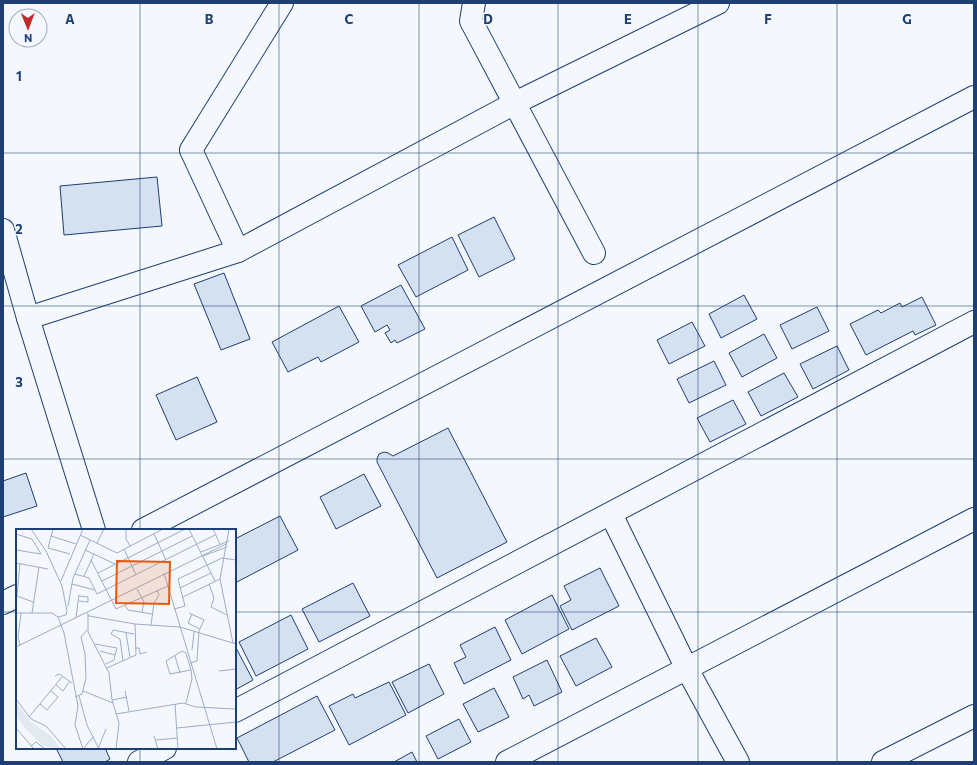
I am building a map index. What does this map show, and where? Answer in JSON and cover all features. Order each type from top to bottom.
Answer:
[{"type":"street","points":[[238,250],[191,150],[282,3]]},
{"type":"street","points":[[474,3],[471,22],[594,253]]},
{"type":"street","points":[[28,318],[238,250],[515,103],[718,3]]},
{"type":"street","points":[[145,529],[974,97]]},
{"type":"street","points":[[3,230],[28,318],[94,529]]},
{"type":"street","points":[[236,710],[974,322]]},
{"type":"street","points":[[611,514],[687,668],[738,762]]},
{"type":"street","points":[[507,762],[974,519]]},
{"type":"street","points":[[3,603],[16,596]]},
{"type":"street","points":[[884,762],[974,716]]},
{"type":"street","points":[[139,762],[163,749]]},
{"type":"building","points":[[157,177],[162,226],[64,235],[60,186]]},
{"type":"building","points":[[494,217],[515,259],[479,277],[458,235]]},
{"type":"building","points":[[452,237],[468,270],[416,297],[398,265]]},
{"type":"building","points":[[224,273],[250,339],[221,350],[194,284]]},
{"type":"building","points":[[401,285],[425,329],[397,343],[395,340],[391,343],[385,333],[390,330],[387,325],[375,332],[361,306]]},
{"type":"building","points":[[744,295],[757,319],[721,338],[709,314]]},
{"type":"building","points":[[922,297],[936,325],[915,335],[913,331],[866,355],[850,324],[878,310],[881,313],[900,303],[902,307]]},
{"type":"building","points":[[339,306],[359,342],[321,362],[318,357],[288,372],[272,342]]},
{"type":"building","points":[[817,307],[829,331],[792,349],[780,325]]},
{"type":"building","points":[[692,322],[705,346],[669,364],[657,340]]},
{"type":"building","points":[[764,334],[777,358],[742,377],[729,353]]},
{"type":"building","points":[[837,346],[849,370],[813,389],[800,364]]},
{"type":"building","points":[[714,361],[726,385],[689,403],[677,379]]},
{"type":"building","points":[[784,373],[798,397],[761,416],[748,392]]},
{"type":"building","points":[[197,377],[217,422],[176,440],[156,395]]},
{"type":"building","points":[[733,400],[746,424],[710,442],[697,418]]},
{"type":"building","points":[[448,428],[507,542],[437,578],[377,462],[377,459],[379,454],[384,452],[393,456]]},
{"type":"building","points":[[26,473],[37,506],[3,517],[3,481]]},
{"type":"building","points":[[364,474],[381,506],[336,529],[320,497]]},
{"type":"building","points":[[280,516],[298,550],[236,582],[236,538]]},
{"type":"building","points":[[600,568],[619,606],[572,630],[560,606],[571,600],[564,586]]},
{"type":"building","points":[[353,583],[370,616],[319,642],[302,609]]},
{"type":"building","points":[[552,595],[569,629],[522,654],[505,620]]},
{"type":"building","points":[[291,615],[308,649],[256,676],[239,642]]},
{"type":"building","points":[[495,627],[511,660],[464,684],[454,663],[466,657],[460,645]]},
{"type":"building","points":[[596,638],[612,667],[576,686],[560,656]]},
{"type":"building","points":[[236,648],[253,680],[236,689]]},
{"type":"building","points":[[547,660],[562,692],[534,706],[529,695],[523,699],[513,677]]},
{"type":"building","points":[[429,664],[444,694],[408,713],[392,682]]},
{"type":"building","points":[[389,682],[406,715],[349,745],[329,706],[353,694],[355,698]]},
{"type":"building","points":[[494,688],[509,717],[478,732],[463,704]]},
{"type":"building","points":[[317,696],[335,730],[273,762],[249,762],[237,738]]},
{"type":"building","points":[[459,719],[471,742],[438,759],[426,736]]},
{"type":"building","points":[[56,749],[105,749],[110,759],[105,762],[63,762]]},
{"type":"building","points":[[412,752],[417,762],[394,762]]}]
